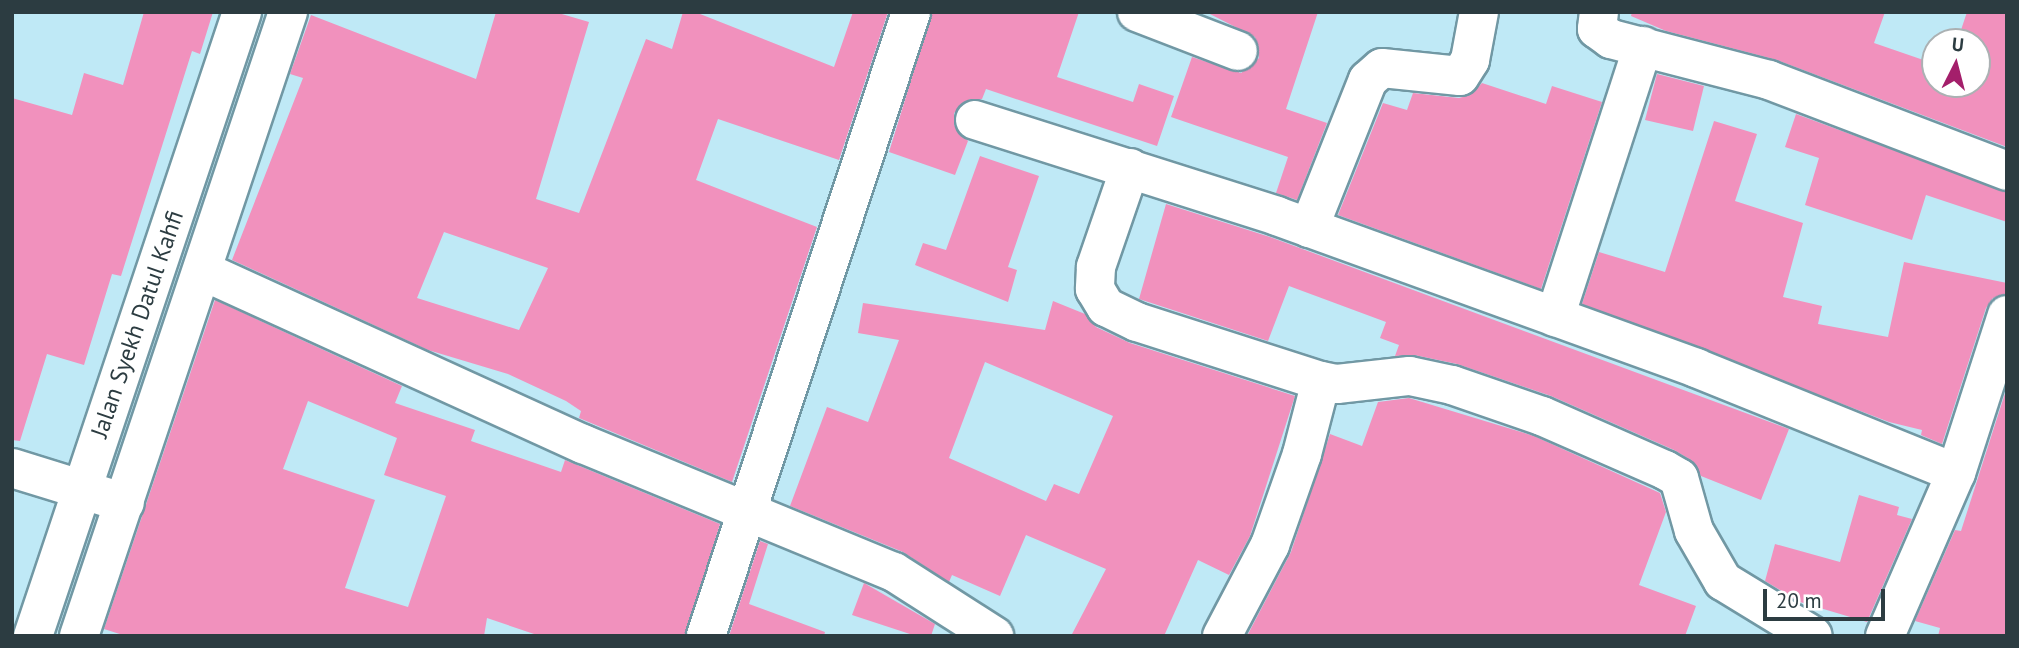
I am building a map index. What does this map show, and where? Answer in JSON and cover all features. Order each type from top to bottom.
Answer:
[{"type":"street","points":[[706,636],[911,12]]},
{"type":"street","points":[[1137,12],[1238,51]]},
{"type":"street","points":[[1308,228],[1368,80],[1382,68],[1460,76],[1470,60],[1479,12]]},
{"type":"street","points":[[1600,12],[1599,34],[1769,80],[2007,171]]},
{"type":"street","points":[[239,13],[286,19]]},
{"type":"street","name":"Jalan Syekh Datul Kahfi","points":[[33,636],[239,13]]},
{"type":"street","name":"Jalan Syekh Datul Kahfi","points":[[79,636],[286,19]]},
{"type":"street","points":[[1555,317],[1643,46]]},
{"type":"street","points":[[975,120],[1130,168],[1308,228],[1696,368],[1956,473]]},
{"type":"street","points":[[1130,168],[1096,267],[1095,289],[1106,307],[1137,322],[1321,381],[1337,384],[1410,376],[1452,385],[1542,415],[1665,470],[1679,478],[1694,531],[1723,581],[1813,636]]},
{"type":"street","points":[[203,271],[583,444],[894,572],[995,636]]},
{"type":"street","points":[[1885,636],[1956,473],[1991,417],[2007,315]]},
{"type":"street","points":[[1222,636],[1270,545],[1302,454],[1321,381]]},
{"type":"street","points":[[12,468],[124,503]]},
{"type":"building","points":[[144,12],[213,12],[200,54],[192,51],[121,276],[112,274],[84,365],[47,354],[20,441],[12,440],[12,98],[72,115],[84,73],[123,85]]},
{"type":"building","points":[[496,12],[555,12],[589,22],[536,199],[579,213],[646,39],[672,49],[683,12],[695,12],[834,67],[853,12],[888,12],[839,160],[718,119],[696,180],[817,227],[732,482],[579,418],[581,411],[566,401],[508,374],[428,350],[232,260],[303,78],[290,74],[311,15],[476,79]],"holes":[[[444,232],[548,268],[519,330],[417,298]]]},
{"type":"building","points":[[932,12],[1079,12],[1057,77],[1133,102],[1139,84],[1174,96],[1157,146],[986,89],[982,99],[970,99],[954,113],[954,125],[968,141],[955,175],[889,152]]},
{"type":"building","points":[[1206,12],[1318,12],[1286,109],[1327,123],[1297,200],[1276,193],[1288,157],[1171,117],[1192,57],[1241,73],[1259,58],[1255,37]]},
{"type":"building","points":[[1632,12],[1885,12],[1874,43],[1921,59],[1921,98],[1991,98],[1991,28],[1962,28],[1967,12],[2007,12],[2007,147],[1777,60],[1666,31],[1631,16]]},
{"type":"building","points":[[1657,74],[1704,86],[1693,131],[1645,120]]},
{"type":"building","points":[[1482,83],[1546,104],[1552,86],[1602,102],[1541,289],[1338,215],[1383,103],[1407,110],[1413,93],[1459,98],[1470,95]]},
{"type":"building","points":[[1796,114],[2007,192],[2007,222],[1926,195],[1912,240],[1805,205],[1819,158],[1785,147]]},
{"type":"building","points":[[1714,121],[1757,134],[1735,201],[1803,223],[1783,297],[1822,306],[1818,324],[1888,337],[1904,262],[2007,283],[2005,294],[1993,298],[1986,308],[1942,444],[1921,435],[1922,430],[1889,422],[1582,304],[1599,252],[1665,272]]},
{"type":"building","points":[[980,156],[1039,176],[1008,267],[1017,270],[1008,302],[915,265],[923,243],[946,250]]},
{"type":"building","points":[[1166,204],[1270,237],[1789,429],[1761,500],[1701,476],[1691,460],[1674,450],[1551,396],[1457,364],[1414,355],[1395,356],[1399,345],[1380,338],[1386,322],[1289,286],[1268,341],[1139,299]]},
{"type":"building","points":[[215,300],[402,386],[395,403],[475,430],[471,441],[561,472],[565,460],[720,524],[685,636],[540,636],[487,618],[484,636],[126,636],[104,629]],"holes":[[[308,401],[397,438],[384,475],[446,496],[408,607],[345,588],[375,500],[283,469]]]},
{"type":"building","points":[[1053,301],[1085,314],[1096,327],[1130,343],[1295,396],[1250,536],[1229,575],[1198,560],[1164,636],[1071,636],[1106,569],[1026,535],[1000,596],[952,575],[949,582],[903,552],[790,506],[827,407],[868,422],[899,340],[858,333],[863,303],[1045,330]],"holes":[[[985,362],[1113,416],[1079,494],[1054,484],[1046,501],[949,458]]]},
{"type":"building","points":[[2007,387],[2007,636],[1938,636],[1940,628],[1915,621],[1955,530],[1961,531]]},
{"type":"building","points":[[1409,398],[1534,436],[1660,493],[1666,512],[1639,585],[1696,606],[1685,636],[1247,636],[1291,552],[1330,434],[1362,446],[1378,402]]},
{"type":"building","points":[[1859,495],[1899,507],[1897,515],[1912,519],[1867,622],[1800,602],[1765,581],[1775,544],[1840,562]]},
{"type":"building","points":[[760,541],[768,544],[749,604],[825,632],[824,636],[729,636]]},
{"type":"building","points":[[864,583],[935,624],[931,636],[916,636],[852,615]]}]
